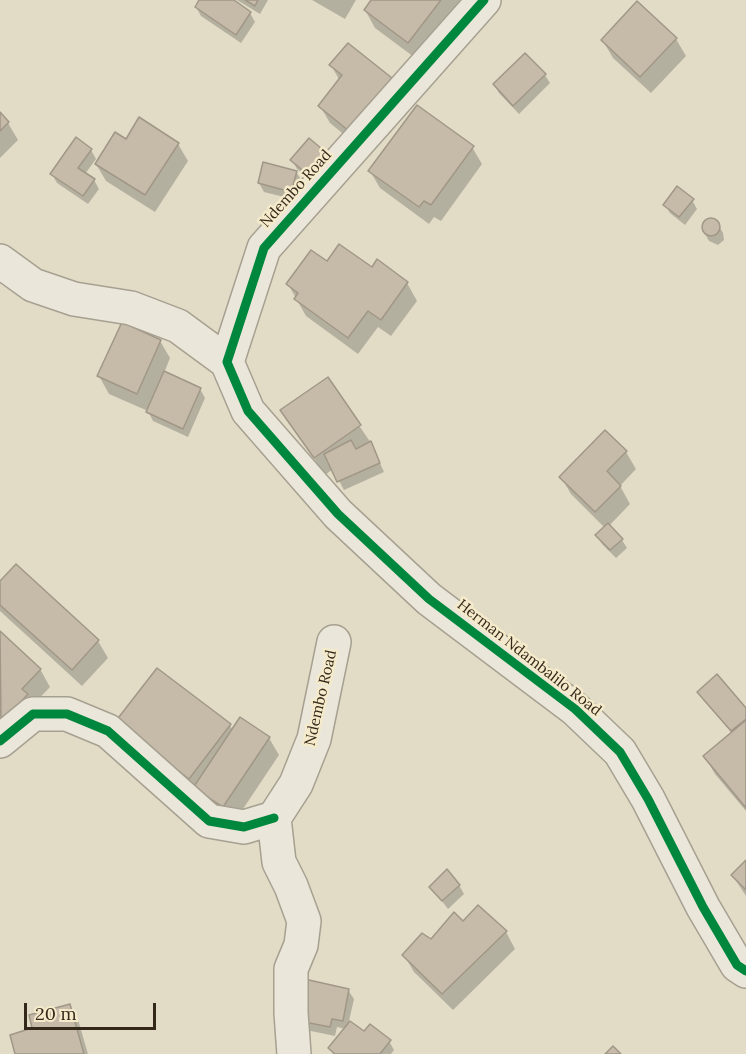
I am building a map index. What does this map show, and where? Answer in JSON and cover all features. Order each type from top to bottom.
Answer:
[{"type":"street","name":"Ndembo Road","points":[[227,362],[264,248],[484,0]]},
{"type":"street","points":[[0,261],[33,285],[74,299],[131,308],[178,326],[227,362]]},
{"type":"street","name":"Herman Ndambalilo Road","points":[[227,362],[248,411],[338,514],[429,598],[575,709],[620,752],[648,799],[703,907],[737,965],[746,971]]},
{"type":"street","name":"Ndembo Road","points":[[274,818],[296,784],[314,739],[334,642]]},
{"type":"street","points":[[0,741],[33,714],[67,714],[108,731],[209,821],[244,827],[274,818],[279,862],[304,921],[301,945],[291,969],[294,1054]]},
{"type":"building","points":[[199,0],[234,0],[251,12],[236,35],[195,7]]},
{"type":"building","points":[[245,0],[258,0],[255,6]]},
{"type":"building","points":[[371,0],[441,0],[408,43],[364,10]]},
{"type":"building","points":[[637,1],[677,38],[640,77],[601,40]]},
{"type":"building","points":[[348,43],[392,78],[349,131],[318,106],[342,75],[329,65]]},
{"type":"building","points":[[525,53],[546,74],[513,106],[493,84]]},
{"type":"building","points":[[417,105],[474,146],[431,205],[424,201],[419,207],[368,171]]},
{"type":"building","points":[[0,112],[9,122],[0,131]]},
{"type":"building","points":[[139,117],[179,143],[145,195],[95,164],[115,132],[126,139]]},
{"type":"building","points":[[76,137],[92,149],[78,168],[95,179],[83,196],[50,174]]},
{"type":"building","points":[[309,138],[329,155],[311,177],[290,160]]},
{"type":"building","points":[[263,162],[297,171],[291,192],[258,183]]},
{"type":"building","points":[[677,186],[694,199],[679,217],[663,205]]},
{"type":"building","points":[[707,218],[715,218],[720,223],[718,234],[707,236],[702,231],[702,223]]},
{"type":"building","points":[[339,244],[372,267],[377,259],[408,282],[381,320],[368,311],[348,338],[294,299],[298,293],[286,284],[311,250],[327,261]]},
{"type":"building","points":[[122,322],[161,340],[137,394],[97,376]]},
{"type":"building","points":[[164,371],[201,388],[183,429],[146,412]]},
{"type":"building","points":[[328,377],[361,425],[314,458],[280,410]]},
{"type":"building","points":[[605,430],[627,451],[607,471],[621,486],[595,512],[559,477]]},
{"type":"building","points":[[351,440],[356,449],[371,441],[380,463],[337,482],[324,454]]},
{"type":"building","points":[[608,523],[623,539],[610,550],[595,535]]},
{"type":"building","points":[[16,564],[99,640],[72,670],[0,605],[0,581]]},
{"type":"building","points":[[0,631],[41,669],[22,689],[28,694],[1,724]]},
{"type":"building","points":[[157,668],[231,724],[189,779],[115,722]]},
{"type":"building","points":[[717,674],[746,708],[746,719],[731,731],[697,692]]},
{"type":"building","points":[[240,717],[270,737],[223,807],[193,788]]},
{"type":"building","points":[[746,720],[746,808],[703,756]]},
{"type":"building","points":[[746,860],[746,890],[731,875]]},
{"type":"building","points":[[447,869],[460,885],[442,901],[429,887]]},
{"type":"building","points":[[478,905],[507,931],[442,994],[402,955],[422,933],[431,939],[454,912],[463,921]]},
{"type":"building","points":[[300,978],[349,989],[343,1021],[332,1019],[330,1027],[299,1021]]},
{"type":"building","points":[[70,1004],[84,1054],[15,1054],[10,1035],[32,1028],[29,1015]]},
{"type":"building","points":[[350,1021],[364,1031],[370,1024],[391,1040],[380,1054],[335,1054],[328,1048]]},
{"type":"building","points":[[613,1046],[621,1054],[605,1054]]},
{"type":"cycle path","points":[[484,0],[264,248],[227,362],[248,411],[338,514],[429,599],[575,709],[620,752],[648,799],[703,907],[737,965],[746,971]]},
{"type":"cycle path","points":[[0,741],[33,714],[67,714],[108,731],[209,821],[244,827],[274,818]]}]
